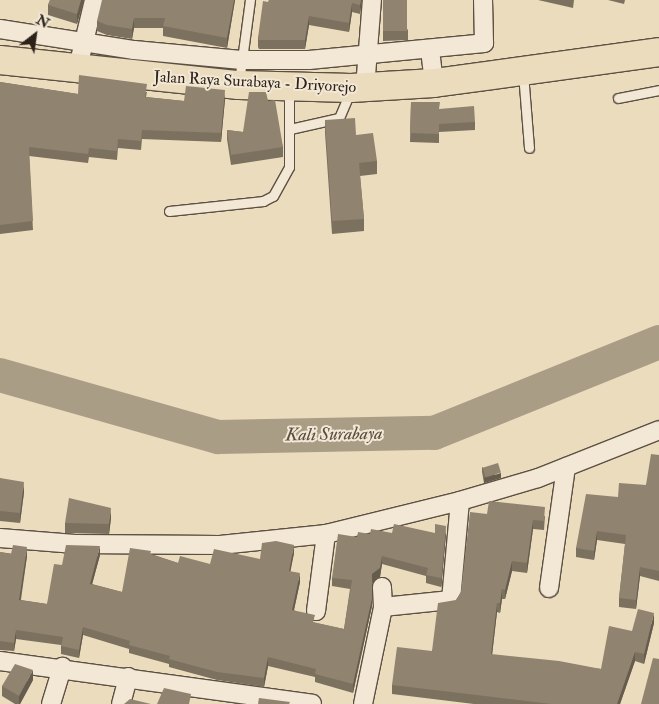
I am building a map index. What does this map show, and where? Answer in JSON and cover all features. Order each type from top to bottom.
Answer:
[{"type":"main road","name":"Jalan Raya Surabaya - Driyorejo","points":[[0,60],[76,71],[241,73],[289,87],[358,88],[434,83],[659,52]]},
{"type":"street","points":[[76,71],[82,39],[94,0]]},
{"type":"street","points":[[358,88],[366,55],[372,0]]},
{"type":"street","name":"Jalan Raya Surabaya - Driyorejo","points":[[0,29],[82,39],[241,73],[309,60],[430,50],[484,43],[483,0]]},
{"type":"street","points":[[430,50],[434,83]]},
{"type":"street","points":[[0,538],[75,544],[220,544],[326,534],[460,502],[566,467],[659,430]]},
{"type":"street","points":[[549,588],[566,467]]},
{"type":"street","points":[[383,607],[451,600],[460,502]]},
{"type":"street","points":[[316,611],[326,534]]},
{"type":"street","points":[[363,704],[383,607],[382,586]]},
{"type":"street","points":[[0,661],[62,667],[128,677],[248,699],[312,704]]},
{"type":"street","points":[[51,704],[62,667]]},
{"type":"street","points":[[121,704],[128,677]]},
{"type":"lane","points":[[241,73],[250,0]]},
{"type":"lane","points":[[523,70],[529,148]]},
{"type":"lane","points":[[169,211],[263,201],[273,196],[289,167],[289,87]]},
{"type":"lane","points":[[290,129],[339,118],[358,88]]},
{"type":"lane","points":[[618,98],[659,90]]},
{"type":"building","points":[[50,0],[81,0],[77,14],[48,5]]},
{"type":"building","points":[[102,0],[234,0],[227,38],[163,26],[165,18],[134,18],[132,29],[107,25],[97,21]]},
{"type":"building","points":[[269,0],[361,0],[360,5],[352,3],[349,23],[309,16],[305,40],[259,40],[263,1],[268,2]]},
{"type":"building","points":[[383,0],[407,0],[407,31],[383,31]]},
{"type":"building","points":[[79,75],[147,84],[145,97],[184,101],[186,86],[225,90],[221,133],[142,130],[141,141],[118,139],[117,151],[89,148],[88,154],[29,147],[33,221],[0,225],[0,82],[78,94]]},
{"type":"building","points":[[249,92],[266,92],[268,101],[275,100],[283,147],[231,155],[227,130],[243,132]]},
{"type":"building","points":[[411,102],[440,102],[439,109],[474,106],[475,122],[439,124],[439,134],[410,133]]},
{"type":"building","points":[[355,118],[356,135],[373,133],[377,161],[359,163],[364,219],[332,221],[325,120]]},
{"type":"building","points":[[651,454],[659,455],[659,571],[640,567],[636,600],[619,598],[626,535],[597,531],[594,551],[576,548],[586,494],[618,497],[619,483],[646,485]]},
{"type":"building","points":[[498,463],[501,473],[486,477],[483,468]]},
{"type":"building","points":[[0,478],[24,482],[20,513],[0,511]]},
{"type":"building","points":[[69,498],[111,508],[109,524],[65,523]]},
{"type":"building","points":[[489,501],[545,507],[544,521],[533,520],[527,563],[512,561],[505,590],[502,589],[500,603],[497,603],[491,654],[559,661],[601,669],[609,626],[632,631],[638,609],[654,613],[644,654],[635,652],[617,704],[551,704],[392,685],[397,647],[432,651],[438,603],[456,600],[461,592],[470,512],[487,514]]},
{"type":"building","points":[[394,524],[435,533],[435,524],[446,526],[441,582],[441,578],[426,575],[428,568],[382,556],[380,568],[372,574],[372,598],[353,684],[315,674],[316,669],[268,657],[264,678],[217,672],[169,659],[170,656],[129,645],[130,641],[83,627],[79,650],[61,646],[63,637],[16,630],[14,643],[0,641],[0,552],[11,554],[13,545],[27,547],[19,600],[47,604],[54,564],[62,565],[66,545],[100,546],[90,584],[122,592],[130,548],[151,551],[150,554],[178,563],[180,556],[210,564],[214,549],[260,559],[262,543],[276,541],[294,545],[289,571],[300,573],[292,610],[315,615],[313,622],[344,629],[352,580],[332,578],[338,534],[357,537],[358,532],[370,534],[371,529],[392,533]]},
{"type":"building","points":[[653,658],[659,659],[659,704],[641,704]]},
{"type":"building","points":[[15,664],[33,670],[19,696],[2,686]]},
{"type":"building","points":[[164,688],[191,694],[189,704],[157,704]]},
{"type":"building","points":[[259,698],[290,702],[289,704],[258,704]]},
{"type":"building","points":[[130,699],[151,704],[124,704]]},
{"type":"waterway","name":"Kali Surabaya","points":[[0,375],[218,437],[434,433],[659,342]]}]
